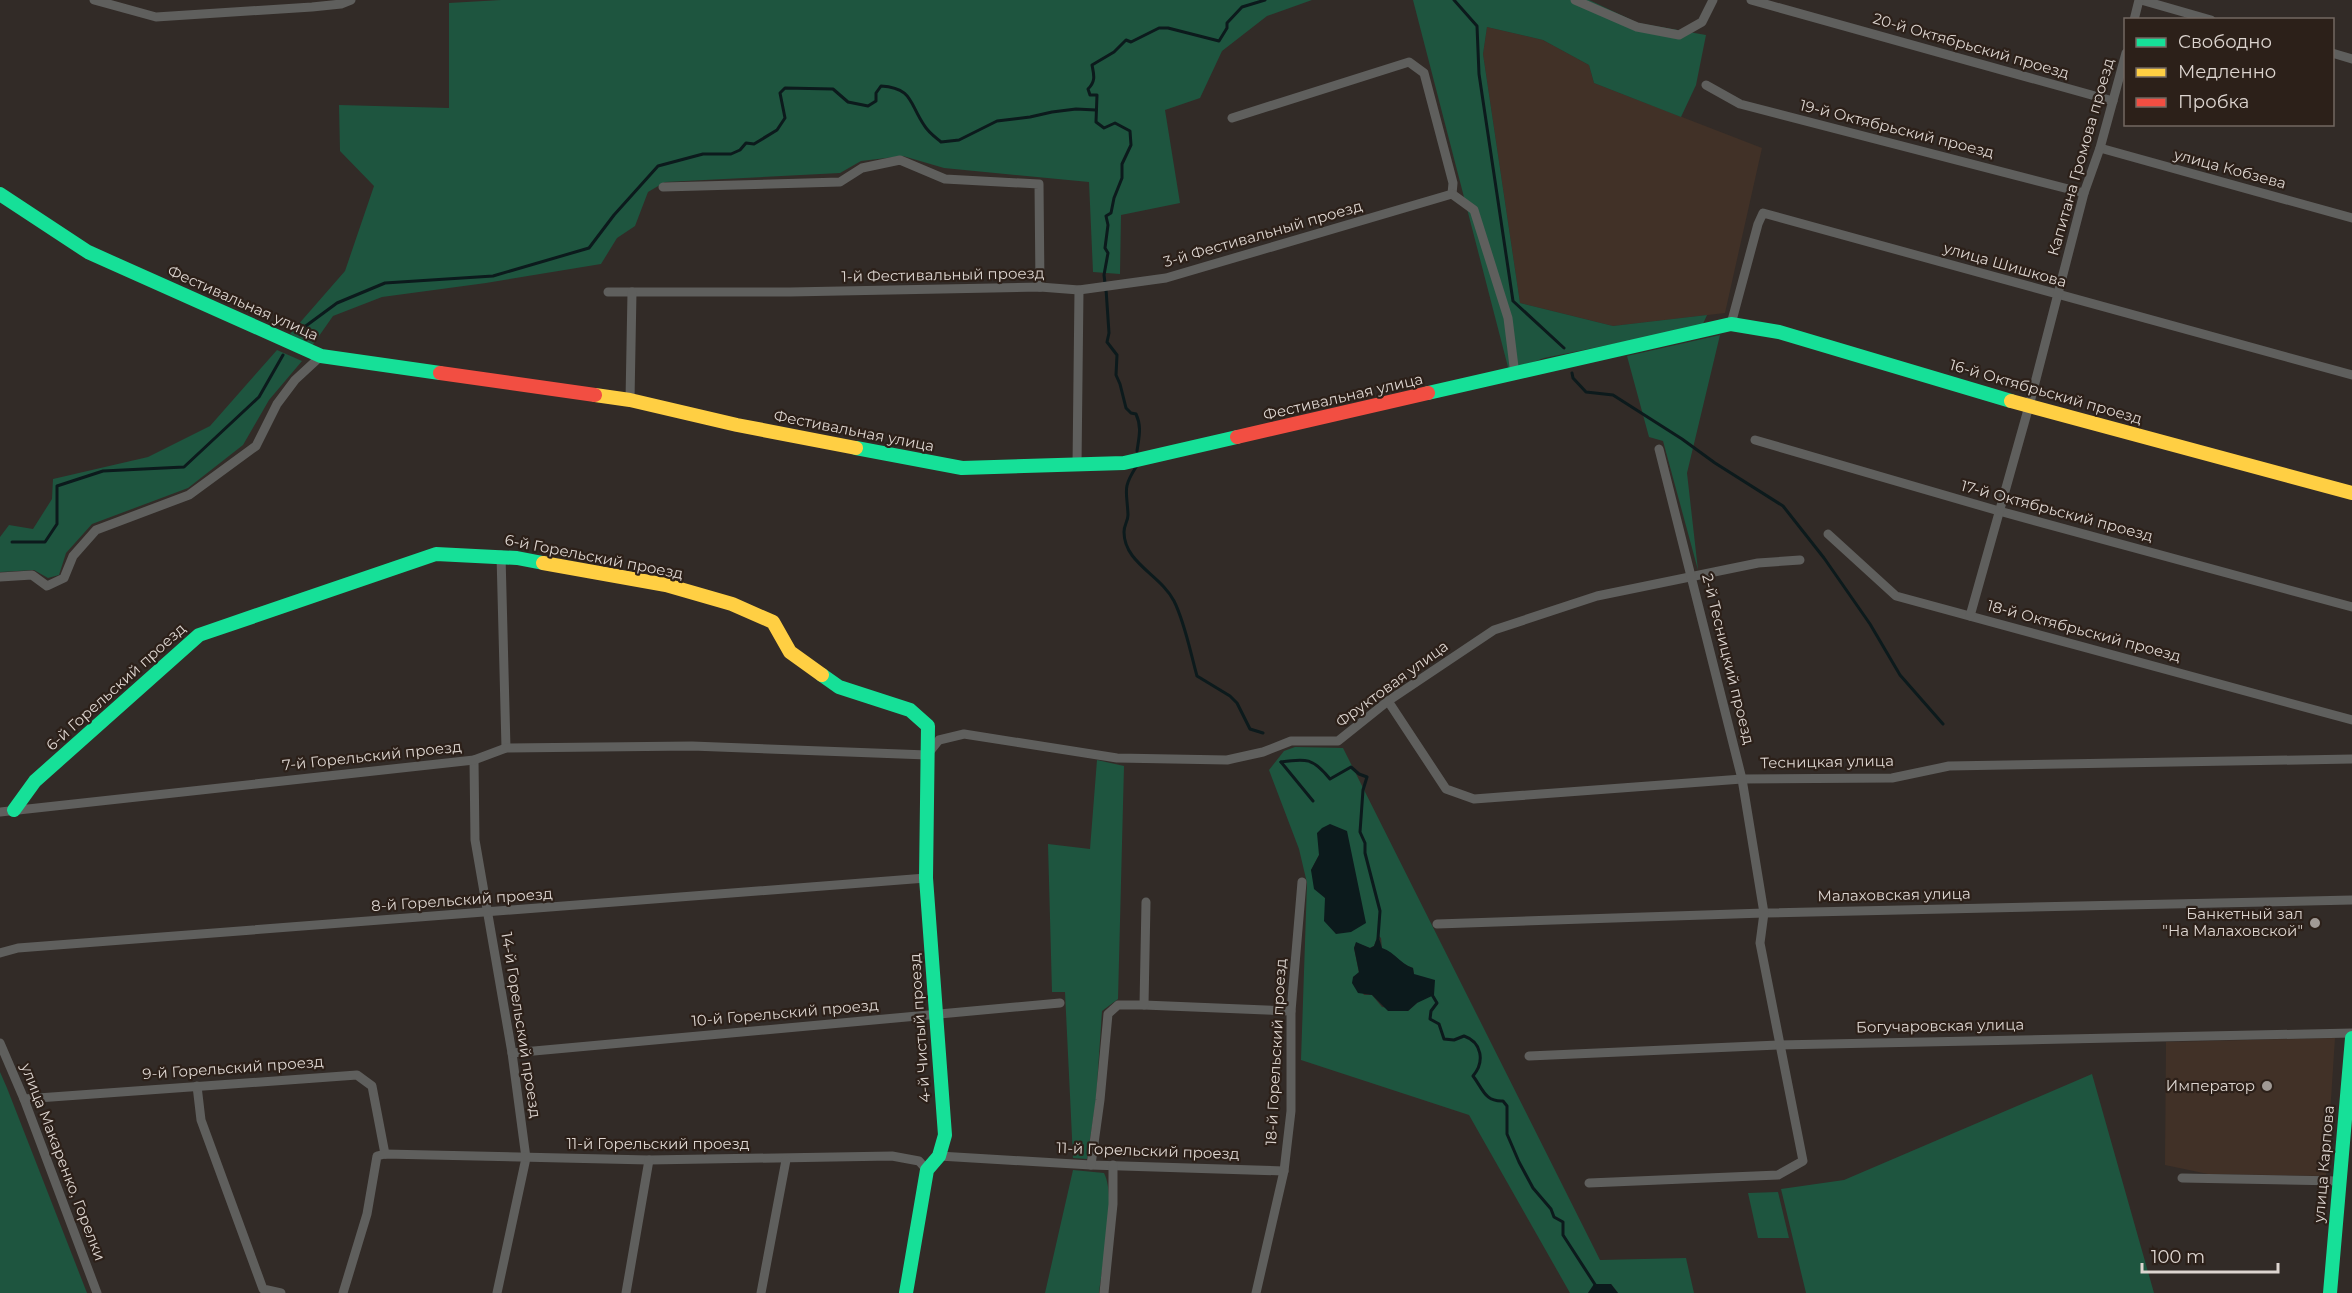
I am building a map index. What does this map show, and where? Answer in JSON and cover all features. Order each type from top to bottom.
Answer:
[{"type":"street","points":[[94,0],[156,17],[312,7],[341,4],[351,0]]},
{"type":"street","points":[[1575,0],[1637,27],[1679,35],[1702,22],[1713,0]]},
{"type":"street","name":"20-й Октябрьский проезд","points":[[1751,0],[2113,101]]},
{"type":"street","points":[[2135,18],[2140,0],[2204,18]]},
{"type":"street","points":[[2334,54],[2352,59]]},
{"type":"street","name":"Капитана Громова проезд","points":[[1970,615],[2029,406],[2084,193],[2100,148],[2124,60]]},
{"type":"street","points":[[1232,118],[1409,62],[1424,73],[1453,183],[1452,194],[1474,210],[1508,318],[1515,375]]},
{"type":"street","name":"19-й Октябрьский проезд","points":[[1706,85],[1740,104],[2084,193]]},
{"type":"street","name":"улица Кобзева","points":[[2100,148],[2352,218]]},
{"type":"street","points":[[663,187],[840,182],[862,168],[900,160],[945,179],[1039,184],[1040,287]]},
{"type":"street","name":"Фестивальная улица","points":[[0,194],[88,252],[321,356],[630,400],[737,425],[962,468],[1124,463],[1731,324]]},
{"type":"street","name":"3-й Фестивальный проезд","points":[[1079,290],[1166,279],[1452,194]]},
{"type":"street","name":"улица Шишкова","points":[[1731,324],[1763,213],[2352,375]]},
{"type":"street","name":"1-й Фестивальный проезд","points":[[608,292],[790,292],[1040,287],[1079,290]]},
{"type":"street","points":[[1077,465],[1079,290]]},
{"type":"street","points":[[630,400],[632,292]]},
{"type":"street","name":"16-й Октябрьский проезд","points":[[1731,324],[1779,332],[2029,406],[2352,493]]},
{"type":"street","points":[[0,578],[32,575],[47,586],[64,578],[73,556],[96,530],[189,495],[256,446],[277,404],[295,380],[321,356]]},
{"type":"street","name":"17-й Октябрьский проезд","points":[[1755,440],[1999,511],[2352,607]]},
{"type":"street","name":"2-й Тесницкий проезд","points":[[1589,1183],[1778,1175],[1803,1161],[1778,1045],[1760,943],[1764,913],[1742,779],[1659,449]]},
{"type":"street","name":"18-й Октябрьский проезд","points":[[1828,534],[1896,597],[1970,615],[2352,720]]},
{"type":"street","name":"6-й Горельский проезд","points":[[7,811],[35,781],[199,635],[436,554],[501,555],[666,585],[732,604],[773,622],[790,652],[839,687],[910,710],[928,726],[927,755]]},
{"type":"street","points":[[501,555],[506,748]]},
{"type":"street","name":"Фруктовая улица","points":[[927,755],[939,740],[964,734],[1117,758],[1227,760],[1263,752],[1291,741],[1338,741],[1388,700],[1494,630],[1597,596],[1758,563],[1800,560]]},
{"type":"street","name":"Тесницкая улица","points":[[1388,700],[1446,789],[1474,799],[1742,779],[1892,777],[1949,766],[2352,759]]},
{"type":"street","name":"7-й Горельский проезд","points":[[7,811],[474,760],[506,748],[692,746],[927,755]]},
{"type":"street","name":"4-й Чистый проезд","points":[[927,755],[926,878],[945,1135],[939,1156]]},
{"type":"street","name":"14-й Горельский проезд","points":[[474,760],[475,840],[512,1053],[526,1158],[497,1293]]},
{"type":"street","name":"8-й Горельский проезд","points":[[0,953],[18,948],[926,878]]},
{"type":"street","name":"18-й Горельский проезд","points":[[1256,1293],[1284,1171],[1291,1111],[1292,1011],[1302,882]]},
{"type":"street","name":"Малаховская улица","points":[[1437,924],[1764,913],[2352,900]]},
{"type":"street","points":[[1144,1005],[1146,902]]},
{"type":"street","name":"10-й Горельский проезд","points":[[512,1053],[1060,1003]]},
{"type":"street","points":[[1091,1165],[1101,1100],[1108,1014],[1118,1005],[1292,1011]]},
{"type":"street","name":"Богучаровская улица","points":[[1529,1056],[1778,1045],[2352,1033]]},
{"type":"street","name":"улица Карпова","points":[[2330,1293],[2352,1038]]},
{"type":"street","name":"улица Макаренко, Горелки","points":[[0,1043],[24,1099],[97,1293]]},
{"type":"street","name":"9-й Горельский проезд","points":[[24,1099],[357,1075],[372,1086],[385,1154]]},
{"type":"street","points":[[197,1086],[201,1120],[263,1289],[281,1293]]},
{"type":"street","points":[[343,1293],[368,1214],[377,1156],[385,1154]]},
{"type":"street","name":"11-й Горельский проезд","points":[[385,1154],[649,1160],[786,1160],[892,1156],[919,1161],[927,1170]]},
{"type":"street","points":[[906,1293],[927,1170],[939,1156]]},
{"type":"street","name":"11-й Горельский проезд","points":[[939,1156],[1091,1165],[1284,1171]]},
{"type":"street","points":[[626,1293],[649,1160]]},
{"type":"street","points":[[760,1293],[786,1160]]},
{"type":"street","points":[[1104,1293],[1113,1204],[1113,1165]]},
{"type":"street","points":[[2182,1178],[2339,1181]]},
{"type":"shaded area","points":[[1487,27],[1543,40],[1589,65],[1594,83],[1762,148],[1725,313],[1613,326],[1520,303],[1483,54]]},
{"type":"shaded area","points":[[1330,824],[1347,831],[1366,923],[1351,932],[1336,934],[1324,921],[1325,898],[1314,889],[1311,870],[1319,855],[1317,833]]},
{"type":"shaded area","points":[[1378,935],[1382,948],[1413,968],[1414,974],[1435,980],[1434,995],[1417,1003],[1408,1011],[1388,1011],[1372,995],[1358,993],[1352,983],[1353,977],[1359,972],[1354,948],[1356,942],[1370,948],[1374,946]]},
{"type":"shaded area","points":[[2335,1038],[2326,1176],[2208,1174],[2165,1165],[2166,1042]]},
{"type":"shaded area","points":[[1594,1284],[1611,1284],[1618,1293],[1588,1293]]},
{"type":"green space","points":[[501,0],[1312,0],[1267,16],[1222,51],[1200,98],[1165,110],[1180,203],[1121,215],[1120,274],[1093,272],[1089,182],[944,168],[903,156],[861,161],[840,173],[665,182],[648,192],[635,226],[617,238],[601,264],[382,297],[333,316],[312,346],[290,334],[345,271],[374,186],[340,151],[339,105],[449,108],[449,3]]},
{"type":"green space","points":[[1413,0],[1589,0],[1638,23],[1706,35],[1696,85],[1681,117],[1594,83],[1589,65],[1543,40],[1487,27],[1483,54],[1520,303],[1613,326],[1707,315],[1702,326],[1544,358],[1509,371]]},
{"type":"green space","points":[[1720,335],[1687,473],[1698,570],[1663,441],[1649,437],[1627,356]]},
{"type":"green space","points":[[277,350],[302,361],[269,400],[243,445],[188,488],[92,524],[66,553],[59,575],[48,578],[34,570],[0,572],[0,537],[9,525],[33,529],[52,499],[53,479],[148,457],[210,426]]},
{"type":"green space","points":[[1295,747],[1343,748],[1600,1260],[1686,1258],[1694,1293],[1618,1293],[1611,1284],[1594,1285],[1588,1293],[1570,1293],[1469,1115],[1301,1060],[1307,883],[1299,849],[1269,770],[1284,751]],"holes":[[[1319,855],[1336,934],[1325,898],[1311,870]],[[1378,935],[1381,938],[1382,949],[1413,968],[1417,1003],[1408,1011],[1382,1007],[1372,995],[1364,995],[1353,977],[1359,973],[1354,948],[1356,943],[1370,948],[1374,946]]]},
{"type":"green space","points":[[1097,760],[1124,766],[1118,999],[1102,1011],[1096,1100],[1087,1159],[1073,1158],[1065,992],[1052,992],[1048,844],[1090,849]]},
{"type":"green space","points":[[0,1072],[7,1088],[87,1293],[0,1293]]},
{"type":"green space","points":[[2092,1074],[2154,1293],[1806,1293],[1781,1189],[1844,1180]]},
{"type":"green space","points":[[1073,1170],[1104,1173],[1108,1184],[1109,1214],[1099,1293],[1045,1293]]},
{"type":"green space","points":[[1778,1192],[1789,1238],[1758,1238],[1748,1193]]},
{"type":"waterway","points":[[1105,283],[1108,253],[1105,248],[1108,225],[1106,216],[1111,213],[1122,178],[1122,164],[1131,145],[1130,131],[1115,123],[1104,128],[1096,122],[1097,95],[1090,95],[1088,89],[1093,81],[1092,65],[1114,52],[1126,40],[1131,42],[1159,28],[1168,28],[1219,41],[1227,28],[1227,23],[1242,7],[1265,0]]},
{"type":"waterway","points":[[1454,0],[1477,26],[1479,74],[1513,301],[1564,348]]},
{"type":"waterway","points":[[303,328],[337,303],[385,283],[493,276],[589,248],[614,215],[658,166],[703,154],[731,154],[740,150],[746,143],[754,144],[777,130],[785,118],[780,93],[785,88],[833,89],[848,102],[868,106],[876,101],[876,93],[881,86],[891,87],[905,93],[928,130],[941,142],[959,140],[997,121],[1076,109],[1096,110]]},
{"type":"waterway","points":[[1106,289],[1109,333],[1107,342],[1117,355],[1116,375],[1126,408],[1136,414],[1138,419],[1140,432],[1137,451]]},
{"type":"waterway","points":[[12,542],[45,542],[57,524],[57,486],[103,471],[184,467],[259,397],[283,355]]},
{"type":"waterway","points":[[1572,373],[1573,378],[1586,392],[1613,395],[1783,506],[1824,558],[1870,624],[1900,675],[1943,724]]},
{"type":"waterway","points":[[1136,467],[1126,490],[1128,515],[1124,532],[1130,552],[1174,601],[1197,676],[1230,696],[1237,703],[1250,729],[1263,733]]},
{"type":"waterway","points":[[1281,762],[1303,760],[1314,763],[1330,779],[1351,767],[1367,777],[1363,790],[1360,832],[1365,843],[1365,853],[1380,911],[1378,938]]},
{"type":"waterway","points":[[1281,762],[1313,801]]},
{"type":"waterway","points":[[1431,993],[1437,1003],[1431,1011],[1430,1019],[1439,1024],[1444,1039],[1454,1040],[1464,1036],[1475,1043],[1478,1048],[1479,1065],[1473,1076],[1488,1097],[1503,1101],[1507,1106],[1507,1134],[1519,1162],[1533,1188],[1551,1209],[1554,1217],[1563,1222],[1563,1235],[1596,1286]]},
{"type":"traffic: fast","points":[[0,194],[88,252],[321,356],[440,373]]},
{"type":"traffic: fast","points":[[1428,393],[1731,324],[1779,332],[2011,401]]},
{"type":"traffic: fast","points":[[856,448],[962,468],[1124,463],[1237,437]]},
{"type":"traffic: fast","points":[[14,810],[35,781],[199,635],[436,554],[517,558],[543,563]]},
{"type":"traffic: fast","points":[[822,675],[839,687],[910,710],[928,726],[926,878],[945,1135],[939,1156],[927,1170],[906,1293]]},
{"type":"traffic: fast","points":[[2330,1293],[2352,1038]]},
{"type":"traffic: slow","points":[[595,395],[630,400],[737,425],[856,448]]},
{"type":"traffic: slow","points":[[2011,401],[2352,493]]},
{"type":"traffic: slow","points":[[543,563],[666,585],[732,604],[773,622],[790,652],[822,675]]},
{"type":"traffic: jam","points":[[440,373],[595,395]]},
{"type":"traffic: jam","points":[[1237,437],[1428,393]]},
{"type":"place","name":"Банкетный зал \"На Малаховской\"","points":[[2315,923]]},
{"type":"place","name":"Император","points":[[2267,1086]]}]
